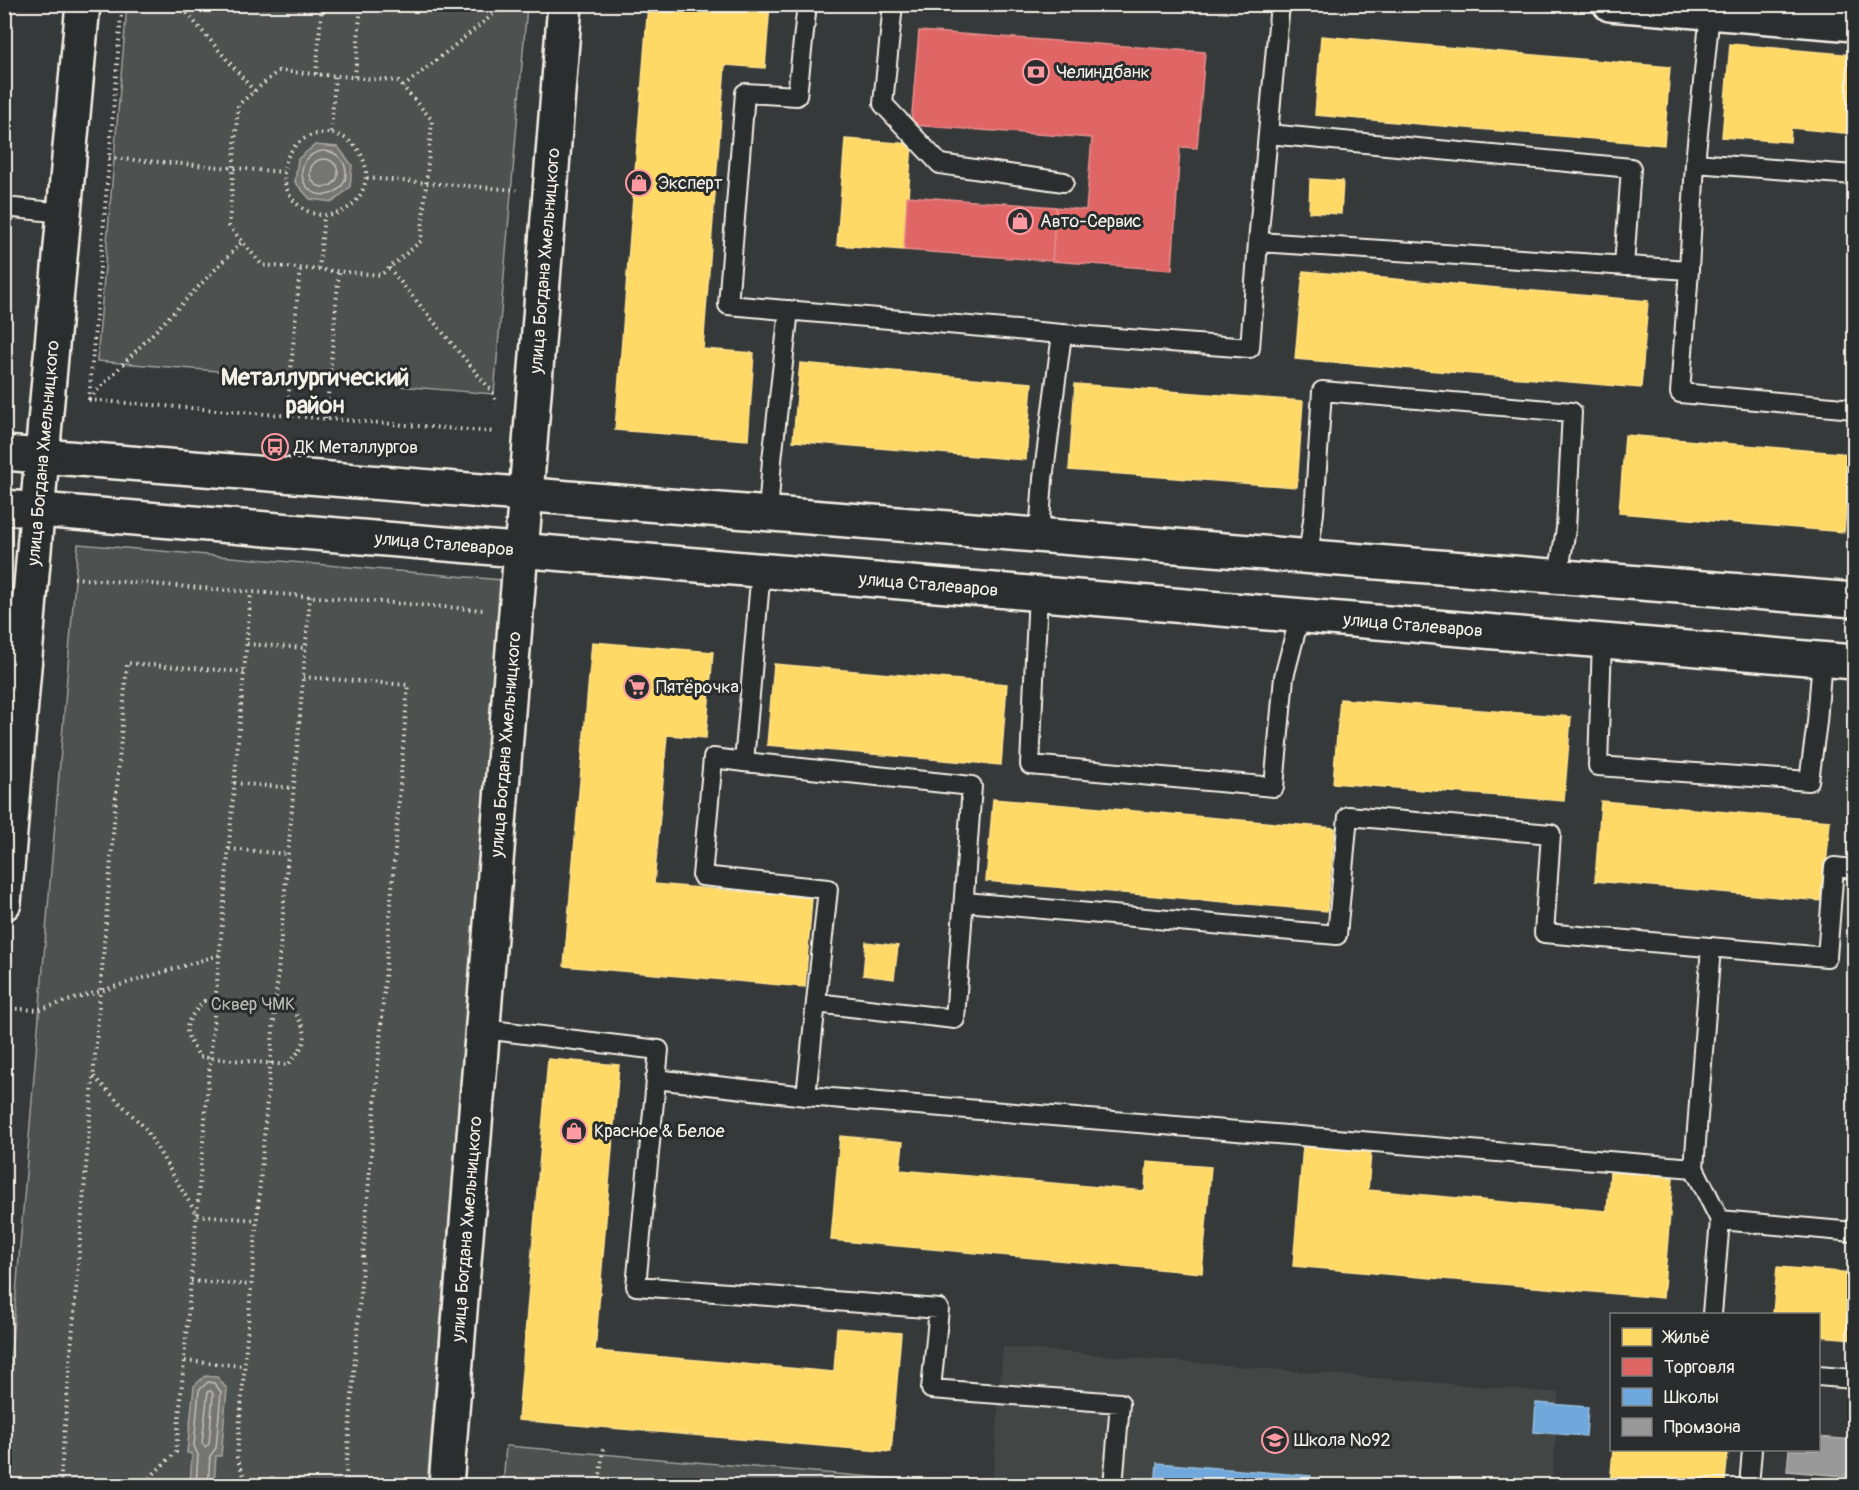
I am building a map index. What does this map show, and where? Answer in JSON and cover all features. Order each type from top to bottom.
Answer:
[{"type":"main road","name":"улица Богдана Хмельницкого","points":[[4,903],[83,4]]},
{"type":"main road","name":"улица Богдана Хмельницкого","points":[[446,1485],[526,494],[515,433],[550,193],[565,4]]},
{"type":"main road","points":[[1610,4],[1724,10],[1854,24]]},
{"type":"main road","points":[[4,453],[1854,600]]},
{"type":"main road","name":"улица Сталеваров","points":[[4,507],[1854,662]]},
{"type":"lane","points":[[807,4],[797,96],[745,93],[728,305],[1250,348],[1280,4]]},
{"type":"lane","points":[[893,4],[882,104],[940,164],[1064,182]]},
{"type":"lane","points":[[1724,10],[1695,163],[1680,393],[1854,408]]},
{"type":"lane","points":[[1268,134],[1631,168],[1624,266]]},
{"type":"lane","points":[[1695,163],[1854,175]]},
{"type":"lane","points":[[4,207],[64,213]]},
{"type":"lane","points":[[1258,242],[1689,270]]},
{"type":"lane","points":[[768,514],[789,310]]},
{"type":"lane","points":[[1039,535],[1043,479],[1062,334]]},
{"type":"lane","points":[[1308,556],[1314,513],[1322,391],[1572,412],[1566,529],[1558,576]]},
{"type":"lane","points":[[744,762],[761,570]]},
{"type":"lane","points":[[1038,593],[1030,765],[1251,785],[1275,787],[1284,677],[1300,615]]},
{"type":"lane","points":[[1602,640],[1598,766],[1809,781],[1822,659]]},
{"type":"lane","points":[[806,1096],[828,890],[702,876],[713,758],[972,786],[955,1019],[816,1003]]},
{"type":"lane","points":[[965,902],[1337,935],[1348,816],[1551,834],[1544,933],[1827,957],[1834,867],[1854,869]]},
{"type":"lane","points":[[1711,946],[1694,1168],[1720,1220],[1712,1313]]},
{"type":"lane","points":[[483,1029],[659,1050],[636,1286],[939,1309],[931,1389],[1120,1403],[1113,1485]]},
{"type":"lane","points":[[655,1079],[806,1096],[1694,1168]]},
{"type":"lane","points":[[1720,1220],[1854,1232]]},
{"type":"lane","points":[[1820,1376],[1854,1379]]},
{"type":"lane","points":[[1749,1485],[1752,1451]]},
{"type":"path","points":[[89,400],[122,4]]},
{"type":"path","points":[[178,4],[254,91]]},
{"type":"path","points":[[316,74],[322,4]]},
{"type":"path","points":[[355,77],[361,4]]},
{"type":"path","points":[[403,87],[506,4]]},
{"type":"path","points":[[278,71],[316,74],[398,81],[432,120],[421,241],[381,275],[262,265],[229,226],[238,105],[278,71]]},
{"type":"path","points":[[331,132],[336,76]]},
{"type":"path","points":[[331,132],[351,140],[364,157],[367,178],[359,198],[344,211],[324,216],[303,209],[287,193],[283,172],[290,150],[308,135],[331,132]]},
{"type":"path","points":[[69,155],[283,172]]},
{"type":"path","points":[[367,178],[550,193]]},
{"type":"path","points":[[319,269],[324,216]]},
{"type":"path","points":[[89,400],[242,242]]},
{"type":"path","points":[[287,415],[300,268]]},
{"type":"path","points":[[389,268],[494,394],[515,433]]},
{"type":"path","points":[[326,418],[339,271]]},
{"type":"path","points":[[89,400],[515,433]]},
{"type":"path","points":[[74,578],[516,612]]},
{"type":"path","points":[[141,1485],[176,1452],[251,592]]},
{"type":"path","points":[[248,1485],[237,1458],[310,596]]},
{"type":"path","points":[[247,644],[306,648]]},
{"type":"path","points":[[60,1485],[127,663],[244,672]]},
{"type":"path","points":[[303,677],[408,685],[345,1485]]},
{"type":"path","points":[[234,783],[293,788]]},
{"type":"path","points":[[229,849],[288,854]]},
{"type":"path","points":[[4,1008],[38,1010],[219,955]]},
{"type":"path","points":[[204,1001],[216,1002],[292,1008],[305,1028],[303,1047],[288,1065],[200,1057],[186,1037],[188,1019],[204,1001]]},
{"type":"path","points":[[93,1077],[145,1128],[197,1215]]},
{"type":"path","points":[[197,1215],[257,1220]]},
{"type":"path","points":[[191,1281],[251,1286]]},
{"type":"path","points":[[184,1361],[244,1366]]},
{"type":"path","points":[[600,1485],[603,1448]]},
{"type":"shaded area","name":"Школа №92","points":[[1003,1347],[1559,1393],[1552,1485],[992,1486]]},
{"type":"green space","points":[[127,5],[527,5],[494,394],[97,361]]},
{"type":"green space","name":"Сквер ЧМК","points":[[78,544],[502,580],[427,1485],[5,1486],[5,1427]]},
{"type":"green space","points":[[507,1446],[966,1485],[503,1485]]},
{"type":"water","points":[[315,145],[338,147],[352,165],[350,187],[333,202],[310,199],[295,182],[298,159]]},
{"type":"water","points":[[205,1376],[217,1377],[227,1389],[221,1456],[216,1456],[214,1485],[190,1485],[192,1454],[187,1453],[194,1386]]},
{"type":"building: Жильё","points":[[648,4],[770,4],[765,68],[725,65],[703,349],[754,353],[748,440],[615,430]]},
{"type":"building: Жильё","points":[[1321,36],[1670,67],[1664,145],[1315,115]]},
{"type":"building: Жильё","points":[[1730,44],[1854,55],[1854,134],[1791,128],[1790,142],[1722,137]]},
{"type":"building: Жильё","points":[[845,139],[912,144],[904,250],[837,245]]},
{"type":"building: Жильё","points":[[1310,179],[1343,181],[1341,214],[1309,212]]},
{"type":"building: Жильё","points":[[1303,271],[1648,301],[1641,388],[1295,359]]},
{"type":"building: Жильё","points":[[800,363],[1032,383],[1026,460],[793,441]]},
{"type":"building: Жильё","points":[[1075,384],[1303,401],[1297,487],[1069,470]]},
{"type":"building: Жильё","points":[[1625,435],[1851,454],[1844,532],[1619,513]]},
{"type":"building: Жильё","points":[[592,642],[713,652],[706,738],[667,735],[654,884],[812,898],[805,987],[564,966]]},
{"type":"building: Жильё","points":[[774,664],[1007,684],[1001,765],[767,745]]},
{"type":"building: Жильё","points":[[1340,699],[1571,717],[1564,801],[1333,783]]},
{"type":"building: Жильё","points":[[993,799],[1335,828],[1327,911],[986,881]]},
{"type":"building: Жильё","points":[[1601,801],[1830,821],[1823,901],[1595,881]]},
{"type":"building: Жильё","points":[[866,942],[898,946],[894,979],[863,975]]},
{"type":"building: Жильё","points":[[548,1059],[619,1065],[595,1351],[834,1372],[837,1328],[901,1333],[891,1452],[518,1420]]},
{"type":"building: Жильё","points":[[840,1136],[903,1142],[900,1170],[1145,1191],[1147,1162],[1211,1167],[1202,1273],[831,1240]]},
{"type":"building: Жильё","points":[[1303,1146],[1371,1152],[1368,1190],[1607,1211],[1610,1172],[1673,1178],[1663,1298],[1293,1266]]},
{"type":"building: Жильё","points":[[1777,1267],[1854,1273],[1854,1339],[1820,1336],[1820,1313],[1773,1313]]},
{"type":"building: Жильё","points":[[1613,1451],[1728,1451],[1725,1482],[1694,1479],[1694,1486],[1610,1486]]},
{"type":"building: Торговля","points":[[919,31],[1205,52],[1197,148],[1180,147],[1172,270],[1052,261],[1056,207],[1086,210],[1092,138],[911,125]]},
{"type":"building: Торговля","points":[[907,196],[1056,207],[1052,261],[904,250]]},
{"type":"building: Школы","points":[[1536,1403],[1588,1407],[1586,1436],[1534,1432]]},
{"type":"building: Школы","points":[[1157,1463],[1311,1476],[1310,1486],[1155,1486]]},
{"type":"building: Промзона","points":[[1820,1437],[1854,1440],[1854,1477],[1787,1471],[1789,1451],[1820,1451]]},
{"type":"place","name":"Челиндбанк","points":[[1036,72]]},
{"type":"place","name":"Эксперт","points":[[639,183]]},
{"type":"place","name":"Авто-Сервис","points":[[1020,221]]},
{"type":"place","name":"ДК Металлургов","points":[[275,447]]},
{"type":"place","name":"Пятёрочка","points":[[637,687]]},
{"type":"place","name":"Красное & Белое","points":[[574,1131]]},
{"type":"place","name":"Школа №92","points":[[1275,1440]]},
{"type":"district","name":"Металлургический район","points":[[315,391]]}]
